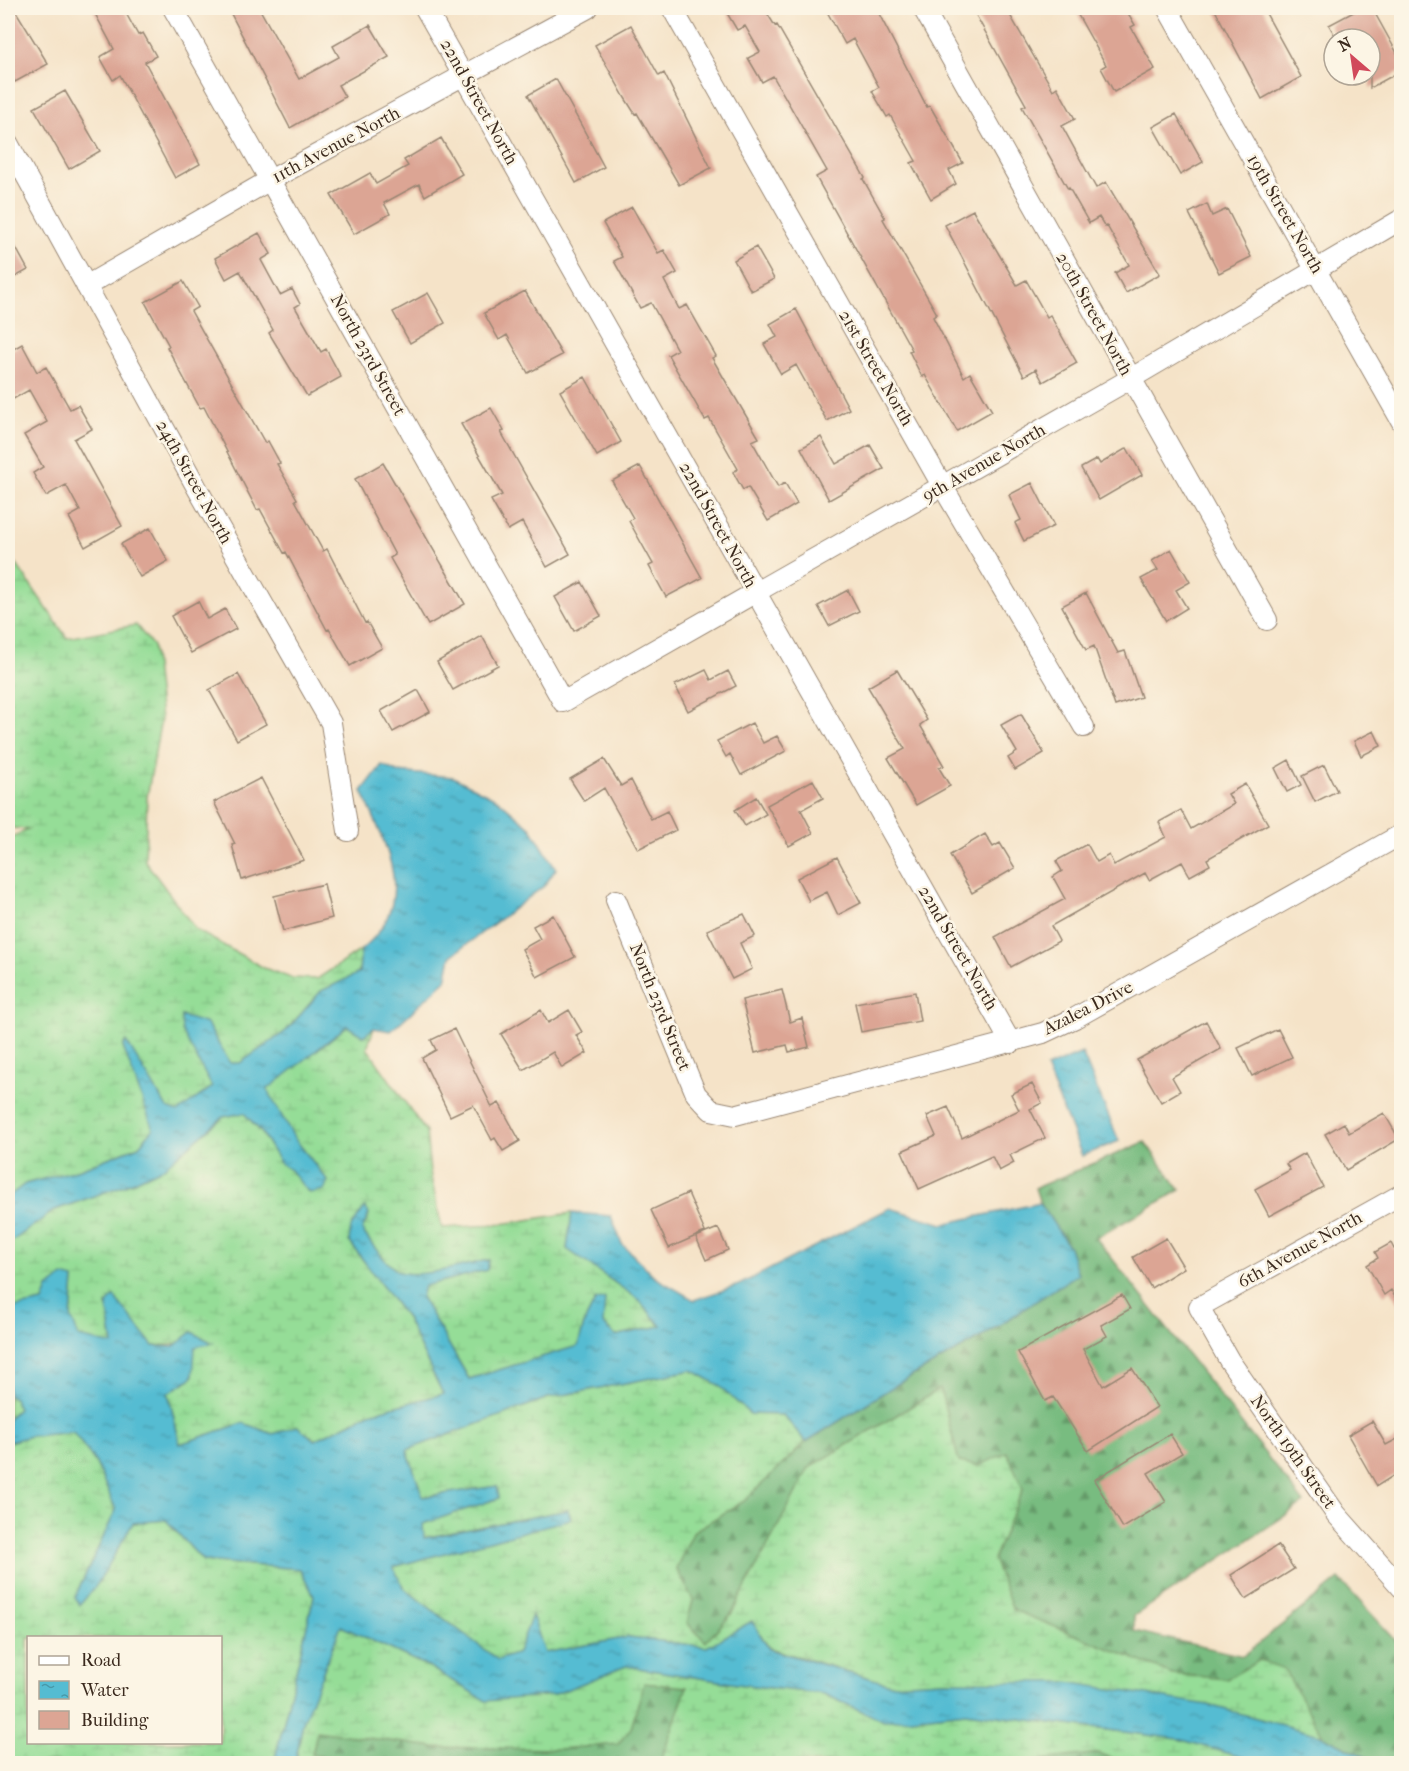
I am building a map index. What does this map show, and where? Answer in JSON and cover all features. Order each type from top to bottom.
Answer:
[{"type":"street","name":"North 23rd Street","points":[[173,8],[563,702]]},
{"type":"street","name":"22nd Street North","points":[[425,8],[1011,1043]]},
{"type":"street","name":"11th Avenue North","points":[[86,286],[270,180],[588,8]]},
{"type":"street","name":"21st Street North","points":[[672,8],[943,486],[1084,727]]},
{"type":"street","name":"20th Street North","points":[[923,8],[1267,620]]},
{"type":"street","name":"19th Street North","points":[[1167,8],[1401,422]]},
{"type":"street","name":"24th Street North","points":[[8,143],[197,488],[331,723],[348,831]]},
{"type":"street","name":"9th Avenue North","points":[[563,702],[1130,379],[1401,219]]},
{"type":"street","name":"Azalea Drive","points":[[711,1110],[735,1114],[1011,1043],[1075,1018],[1401,834]]},
{"type":"street","name":"North 23rd Street","points":[[616,900],[696,1094],[711,1110]]},
{"type":"street","name":"6th Avenue North","points":[[1199,1307],[1401,1194]]},
{"type":"street","name":"North 19th Street","points":[[1199,1307],[1229,1360],[1336,1514],[1399,1578]]},
{"type":"green space","points":[[8,552],[67,638],[136,625],[153,646],[161,719],[147,797],[145,861],[196,930],[264,968],[291,978],[317,979],[361,950],[359,973],[321,991],[286,1031],[240,1063],[230,1064],[207,1024],[201,1062],[212,1087],[178,1113],[167,1108],[125,1042],[123,1047],[154,1128],[139,1146],[80,1169],[25,1184],[8,1197],[8,839],[28,829],[8,828]]},
{"type":"green space","points":[[347,1026],[374,1028],[367,1048],[426,1132],[430,1172],[442,1228],[495,1225],[572,1213],[567,1249],[638,1299],[661,1326],[615,1336],[603,1324],[604,1299],[595,1301],[585,1321],[578,1346],[469,1379],[421,1297],[424,1286],[487,1270],[489,1260],[432,1273],[400,1272],[374,1247],[362,1230],[369,1214],[349,1241],[406,1318],[443,1394],[370,1413],[315,1440],[297,1426],[273,1434],[243,1423],[180,1444],[168,1393],[195,1347],[212,1342],[152,1346],[107,1304],[113,1346],[78,1337],[71,1317],[74,1279],[48,1288],[43,1302],[8,1309],[8,1244],[55,1210],[130,1183],[164,1167],[223,1117],[244,1113],[262,1133],[280,1163],[290,1170],[309,1193],[328,1181],[295,1139],[266,1090]]},
{"type":"green space","points":[[1145,1142],[1180,1190],[1096,1238],[1304,1503],[1134,1616],[1134,1631],[1243,1656],[1339,1579],[1401,1646],[1401,1763],[1378,1763],[1323,1736],[1304,1706],[1260,1660],[1227,1679],[1172,1674],[1013,1610],[993,1559],[1023,1489],[979,1466],[959,1462],[940,1389],[809,1468],[732,1613],[706,1642],[687,1623],[693,1600],[676,1568],[694,1531],[744,1501],[806,1442],[899,1383],[973,1342],[1078,1274],[1069,1247],[1040,1203],[1035,1188]]},
{"type":"green space","points":[[692,1370],[717,1384],[750,1414],[783,1415],[806,1442],[744,1501],[694,1531],[676,1568],[693,1600],[687,1623],[706,1642],[732,1613],[809,1468],[940,1389],[959,1462],[979,1466],[1007,1452],[1023,1489],[993,1559],[1013,1610],[1172,1674],[1227,1679],[1260,1660],[1284,1669],[1323,1736],[1208,1705],[944,1681],[890,1684],[769,1648],[752,1621],[707,1647],[629,1637],[545,1653],[532,1616],[518,1653],[498,1660],[405,1589],[393,1567],[571,1518],[568,1510],[423,1538],[422,1524],[499,1498],[497,1486],[422,1497],[407,1450],[548,1398]]},
{"type":"green space","points":[[8,1395],[14,1398],[18,1409],[8,1418]]},
{"type":"green space","points":[[74,1432],[96,1463],[116,1510],[75,1597],[98,1583],[132,1523],[166,1520],[203,1561],[300,1569],[314,1596],[274,1763],[8,1763],[8,1442],[31,1436]]},
{"type":"green space","points":[[341,1626],[431,1668],[486,1700],[553,1695],[626,1666],[737,1684],[824,1694],[884,1721],[965,1712],[1179,1739],[1262,1763],[1124,1763],[1099,1753],[1007,1764],[660,1763],[687,1687],[644,1683],[631,1728],[618,1744],[558,1749],[435,1747],[317,1731],[312,1755],[365,1763],[295,1764],[303,1722]]},
{"type":"green space","points":[[644,1683],[687,1687],[660,1763],[365,1764],[312,1755],[317,1731],[435,1747],[558,1749],[618,1744],[631,1728]]},
{"type":"green space","points":[[1099,1753],[1124,1763],[1007,1764]]},
{"type":"water","points":[[382,765],[397,772],[453,777],[498,800],[531,828],[556,869],[544,886],[451,956],[446,980],[391,1031],[374,1028],[363,1036],[347,1026],[267,1090],[295,1139],[328,1181],[324,1190],[309,1193],[290,1170],[280,1163],[262,1133],[244,1113],[223,1117],[164,1167],[130,1183],[55,1210],[8,1244],[8,1197],[25,1184],[80,1169],[139,1146],[153,1129],[123,1047],[126,1041],[167,1108],[178,1112],[212,1087],[182,1031],[181,1016],[207,1024],[230,1063],[240,1063],[286,1031],[321,991],[359,973],[361,950],[379,932],[389,913],[394,893],[393,873],[388,853],[362,791]]},
{"type":"water","points":[[1082,1053],[1119,1141],[1082,1156],[1046,1068]]},
{"type":"water","points":[[1040,1203],[1069,1247],[1078,1274],[973,1342],[899,1383],[806,1442],[783,1415],[750,1414],[717,1384],[692,1370],[548,1398],[407,1450],[423,1497],[497,1486],[499,1498],[423,1524],[424,1538],[568,1510],[571,1519],[393,1567],[405,1589],[498,1660],[518,1653],[532,1615],[545,1653],[629,1637],[707,1647],[752,1621],[769,1649],[890,1684],[944,1681],[1067,1682],[1208,1705],[1323,1736],[1378,1763],[1262,1763],[1179,1739],[965,1712],[884,1721],[824,1694],[737,1684],[626,1666],[553,1695],[486,1701],[431,1668],[341,1626],[303,1722],[295,1763],[274,1763],[314,1596],[300,1569],[203,1561],[166,1520],[133,1523],[98,1583],[80,1605],[75,1597],[116,1510],[96,1463],[73,1432],[31,1436],[8,1442],[8,1418],[18,1409],[14,1398],[8,1395],[8,1309],[43,1302],[48,1288],[63,1276],[74,1279],[71,1317],[79,1337],[113,1345],[107,1304],[114,1296],[153,1346],[173,1347],[192,1332],[213,1343],[195,1347],[193,1377],[168,1393],[180,1444],[243,1423],[273,1434],[297,1426],[315,1440],[370,1413],[443,1394],[406,1318],[349,1241],[351,1227],[365,1207],[369,1214],[362,1230],[385,1260],[400,1272],[420,1274],[489,1260],[487,1270],[424,1286],[421,1297],[469,1379],[578,1346],[585,1321],[595,1301],[605,1298],[603,1324],[615,1336],[661,1326],[638,1299],[567,1249],[572,1213],[611,1216],[622,1244],[656,1278],[694,1300],[739,1285],[890,1208],[943,1224]]},
{"type":"building","points":[[8,8],[14,8],[48,64],[15,82],[8,69]]},
{"type":"building","points":[[92,8],[123,8],[138,35],[143,33],[156,56],[145,62],[200,164],[175,178],[120,75],[113,80],[100,57],[114,49]]},
{"type":"building","points":[[228,8],[259,8],[299,79],[339,57],[333,46],[370,25],[389,57],[338,85],[345,97],[290,128]]},
{"type":"building","points":[[724,8],[764,8],[775,26],[777,25],[865,178],[863,179],[885,218],[883,219],[937,314],[933,317],[964,377],[970,373],[992,411],[957,431],[925,375],[922,377],[909,351],[912,350],[816,177],[827,171],[773,76],[762,82],[748,58],[760,52],[745,26],[737,30]]},
{"type":"building","points":[[825,8],[876,8],[927,107],[930,106],[963,163],[949,170],[956,184],[931,199],[911,163],[916,161],[890,115],[887,117],[872,91],[879,87],[853,39],[845,44]]},
{"type":"building","points":[[972,8],[1006,8],[1053,90],[1057,87],[1075,119],[1062,126],[1096,188],[1106,182],[1160,274],[1126,293],[1115,273],[1129,265],[1107,226],[1105,227],[1099,217],[1089,223],[1068,189],[1022,107],[1026,105]]},
{"type":"building","points":[[1074,8],[1125,8],[1135,25],[1131,27],[1155,69],[1114,92],[1101,68],[1106,65]]},
{"type":"building","points":[[1214,8],[1263,8],[1301,77],[1262,99]]},
{"type":"building","points":[[1361,8],[1372,8],[1397,53],[1401,50],[1401,71],[1382,81],[1382,27],[1330,27],[1329,25]]},
{"type":"building","points":[[631,25],[659,76],[664,73],[711,168],[679,185],[595,45]]},
{"type":"building","points":[[556,79],[604,167],[576,183],[528,95]]},
{"type":"building","points":[[65,91],[100,151],[69,169],[34,108]]},
{"type":"building","points":[[1176,114],[1203,162],[1180,175],[1153,127]]},
{"type":"building","points":[[441,138],[462,174],[425,196],[419,184],[384,203],[390,214],[354,234],[331,195],[370,173],[376,184],[408,166],[404,160]]},
{"type":"building","points":[[1207,204],[1212,216],[1227,209],[1251,257],[1219,273],[1189,213]]},
{"type":"building","points":[[632,207],[658,253],[664,250],[677,273],[664,280],[679,309],[687,305],[716,356],[712,358],[759,438],[752,441],[778,487],[785,483],[797,504],[768,521],[748,487],[743,490],[733,472],[738,469],[709,418],[705,420],[668,355],[677,350],[651,303],[640,308],[614,261],[622,257],[603,223]]},
{"type":"building","points":[[973,210],[1017,285],[1026,280],[1047,317],[1050,315],[1077,363],[1043,382],[1036,369],[1024,376],[945,225]]},
{"type":"building","points":[[8,233],[28,270],[8,281]]},
{"type":"building","points":[[259,233],[271,254],[261,260],[280,295],[292,289],[300,304],[295,307],[321,352],[326,349],[341,377],[307,396],[269,333],[273,330],[240,271],[226,279],[215,258]]},
{"type":"building","points":[[756,247],[774,279],[751,291],[734,260]]},
{"type":"building","points":[[183,281],[198,307],[191,311],[265,443],[268,441],[280,463],[277,464],[297,499],[295,500],[323,551],[327,549],[365,623],[367,622],[382,648],[350,666],[329,629],[327,630],[286,552],[284,553],[260,509],[257,510],[204,407],[200,408],[145,302]]},
{"type":"building","points":[[525,291],[562,355],[528,373],[507,335],[499,340],[484,313]]},
{"type":"building","points":[[428,293],[445,323],[410,343],[393,312]]},
{"type":"building","points":[[796,309],[849,409],[827,421],[796,365],[781,374],[764,344],[777,337],[770,324]]},
{"type":"building","points":[[22,344],[37,372],[46,367],[70,409],[78,405],[92,429],[74,439],[122,526],[85,547],[69,517],[80,511],[66,485],[46,496],[33,473],[43,467],[24,435],[47,422],[29,390],[8,402],[8,352]]},
{"type":"building","points":[[585,377],[621,442],[597,456],[560,391]]},
{"type":"building","points":[[491,408],[504,431],[501,432],[570,554],[547,567],[522,522],[508,530],[491,500],[502,495],[461,424]]},
{"type":"building","points":[[821,437],[836,464],[870,445],[884,469],[829,500],[801,448]]},
{"type":"building","points":[[1127,448],[1142,475],[1099,500],[1081,468],[1097,459],[1100,464]]},
{"type":"building","points":[[383,463],[465,604],[428,625],[390,558],[395,555],[355,479]]},
{"type":"building","points":[[640,466],[702,578],[666,597],[649,566],[653,564],[629,521],[633,518],[612,481]]},
{"type":"building","points":[[1032,483],[1054,526],[1024,541],[1015,523],[1021,520],[1009,495]]},
{"type":"building","points":[[150,528],[168,561],[140,577],[121,544]]},
{"type":"building","points":[[1171,549],[1190,582],[1176,590],[1187,608],[1166,621],[1141,579],[1158,570],[1152,561]]},
{"type":"building","points":[[582,582],[601,616],[574,631],[555,597]]},
{"type":"building","points":[[848,590],[859,611],[829,626],[818,606]]},
{"type":"building","points":[[1086,593],[1118,653],[1125,651],[1141,697],[1115,706],[1094,646],[1086,650],[1062,606]]},
{"type":"building","points":[[198,601],[207,619],[225,609],[236,629],[191,653],[171,616]]},
{"type":"building","points":[[482,636],[498,665],[453,690],[437,662]]},
{"type":"building","points":[[706,670],[711,680],[728,671],[736,686],[688,711],[675,685]]},
{"type":"building","points":[[897,670],[927,720],[920,725],[944,766],[939,768],[950,786],[916,805],[888,758],[905,749],[868,687]]},
{"type":"building","points":[[238,674],[266,724],[237,740],[209,690]]},
{"type":"building","points":[[418,690],[430,712],[393,732],[381,711]]},
{"type":"building","points":[[1021,714],[1044,753],[1015,770],[1008,758],[1017,752],[1001,725]]},
{"type":"building","points":[[752,723],[763,743],[777,736],[786,751],[741,775],[730,754],[726,757],[717,741]]},
{"type":"building","points":[[1374,731],[1381,746],[1361,756],[1354,741]]},
{"type":"building","points":[[604,759],[621,786],[631,780],[651,819],[667,811],[676,830],[638,849],[604,788],[584,801],[570,779]]},
{"type":"building","points":[[1289,760],[1301,785],[1287,792],[1275,768]]},
{"type":"building","points":[[1324,765],[1337,791],[1315,802],[1302,776]]},
{"type":"building","points":[[261,778],[304,860],[242,880],[232,845],[235,844],[214,802]]},
{"type":"building","points":[[813,780],[823,798],[801,810],[813,833],[789,846],[767,805]]},
{"type":"building","points":[[1245,784],[1268,824],[1207,859],[1210,865],[1190,876],[1182,862],[1149,880],[1145,873],[1051,926],[1059,941],[1011,967],[995,937],[1065,899],[1053,877],[1062,871],[1056,861],[1087,844],[1097,862],[1109,855],[1114,865],[1166,837],[1159,822],[1181,810],[1191,829],[1234,804],[1228,794]]},
{"type":"building","points":[[756,797],[766,814],[745,826],[735,810]]},
{"type":"building","points":[[985,834],[993,847],[1000,843],[1015,868],[972,893],[950,855]]},
{"type":"building","points":[[837,857],[861,903],[838,915],[827,892],[809,901],[797,878]]},
{"type":"building","points":[[324,884],[332,918],[283,931],[274,896]]},
{"type":"building","points":[[744,914],[755,936],[740,943],[752,969],[732,979],[707,930]]},
{"type":"building","points":[[553,915],[575,957],[537,977],[522,949],[540,939],[533,926]]},
{"type":"building","points":[[782,990],[790,1022],[802,1018],[809,1047],[789,1052],[787,1045],[755,1053],[742,1000]]},
{"type":"building","points":[[915,992],[920,1021],[861,1032],[855,1003]]},
{"type":"building","points":[[541,1010],[548,1023],[569,1010],[582,1032],[576,1035],[587,1053],[562,1068],[553,1052],[523,1070],[501,1034]]},
{"type":"building","points":[[1206,1021],[1221,1049],[1172,1077],[1180,1091],[1161,1102],[1137,1060]]},
{"type":"building","points":[[454,1029],[492,1107],[499,1103],[520,1141],[503,1151],[495,1138],[492,1140],[473,1105],[450,1116],[422,1058],[436,1050],[431,1040]]},
{"type":"building","points":[[1278,1029],[1292,1057],[1252,1076],[1238,1048]]},
{"type":"building","points":[[1032,1084],[1042,1103],[1030,1109],[1045,1138],[1010,1155],[1014,1163],[999,1171],[992,1156],[919,1189],[902,1151],[936,1136],[927,1116],[948,1107],[962,1138],[1019,1110],[1011,1094]]},
{"type":"building","points":[[1384,1113],[1399,1139],[1346,1170],[1325,1134],[1344,1123],[1349,1133]]},
{"type":"building","points":[[1305,1153],[1323,1187],[1269,1216],[1255,1189],[1290,1170],[1286,1164]]},
{"type":"building","points":[[688,1193],[705,1232],[669,1248],[651,1210]]},
{"type":"building","points":[[718,1228],[728,1250],[706,1260],[696,1237]]},
{"type":"building","points":[[1166,1238],[1184,1268],[1151,1288],[1133,1257]]},
{"type":"building","points":[[1391,1243],[1394,1249],[1401,1244],[1401,1307],[1391,1290],[1384,1295],[1367,1265],[1378,1258],[1375,1252]]},
{"type":"building","points":[[1122,1295],[1130,1309],[1101,1325],[1107,1336],[1083,1349],[1103,1386],[1132,1368],[1157,1407],[1088,1451],[1053,1397],[1045,1401],[1018,1352]]},
{"type":"building","points":[[1372,1421],[1386,1445],[1401,1437],[1401,1471],[1377,1486],[1348,1435]]},
{"type":"building","points":[[1170,1434],[1182,1453],[1148,1473],[1166,1502],[1123,1528],[1094,1480]]},
{"type":"building","points":[[1278,1545],[1294,1569],[1246,1599],[1231,1575]]}]
